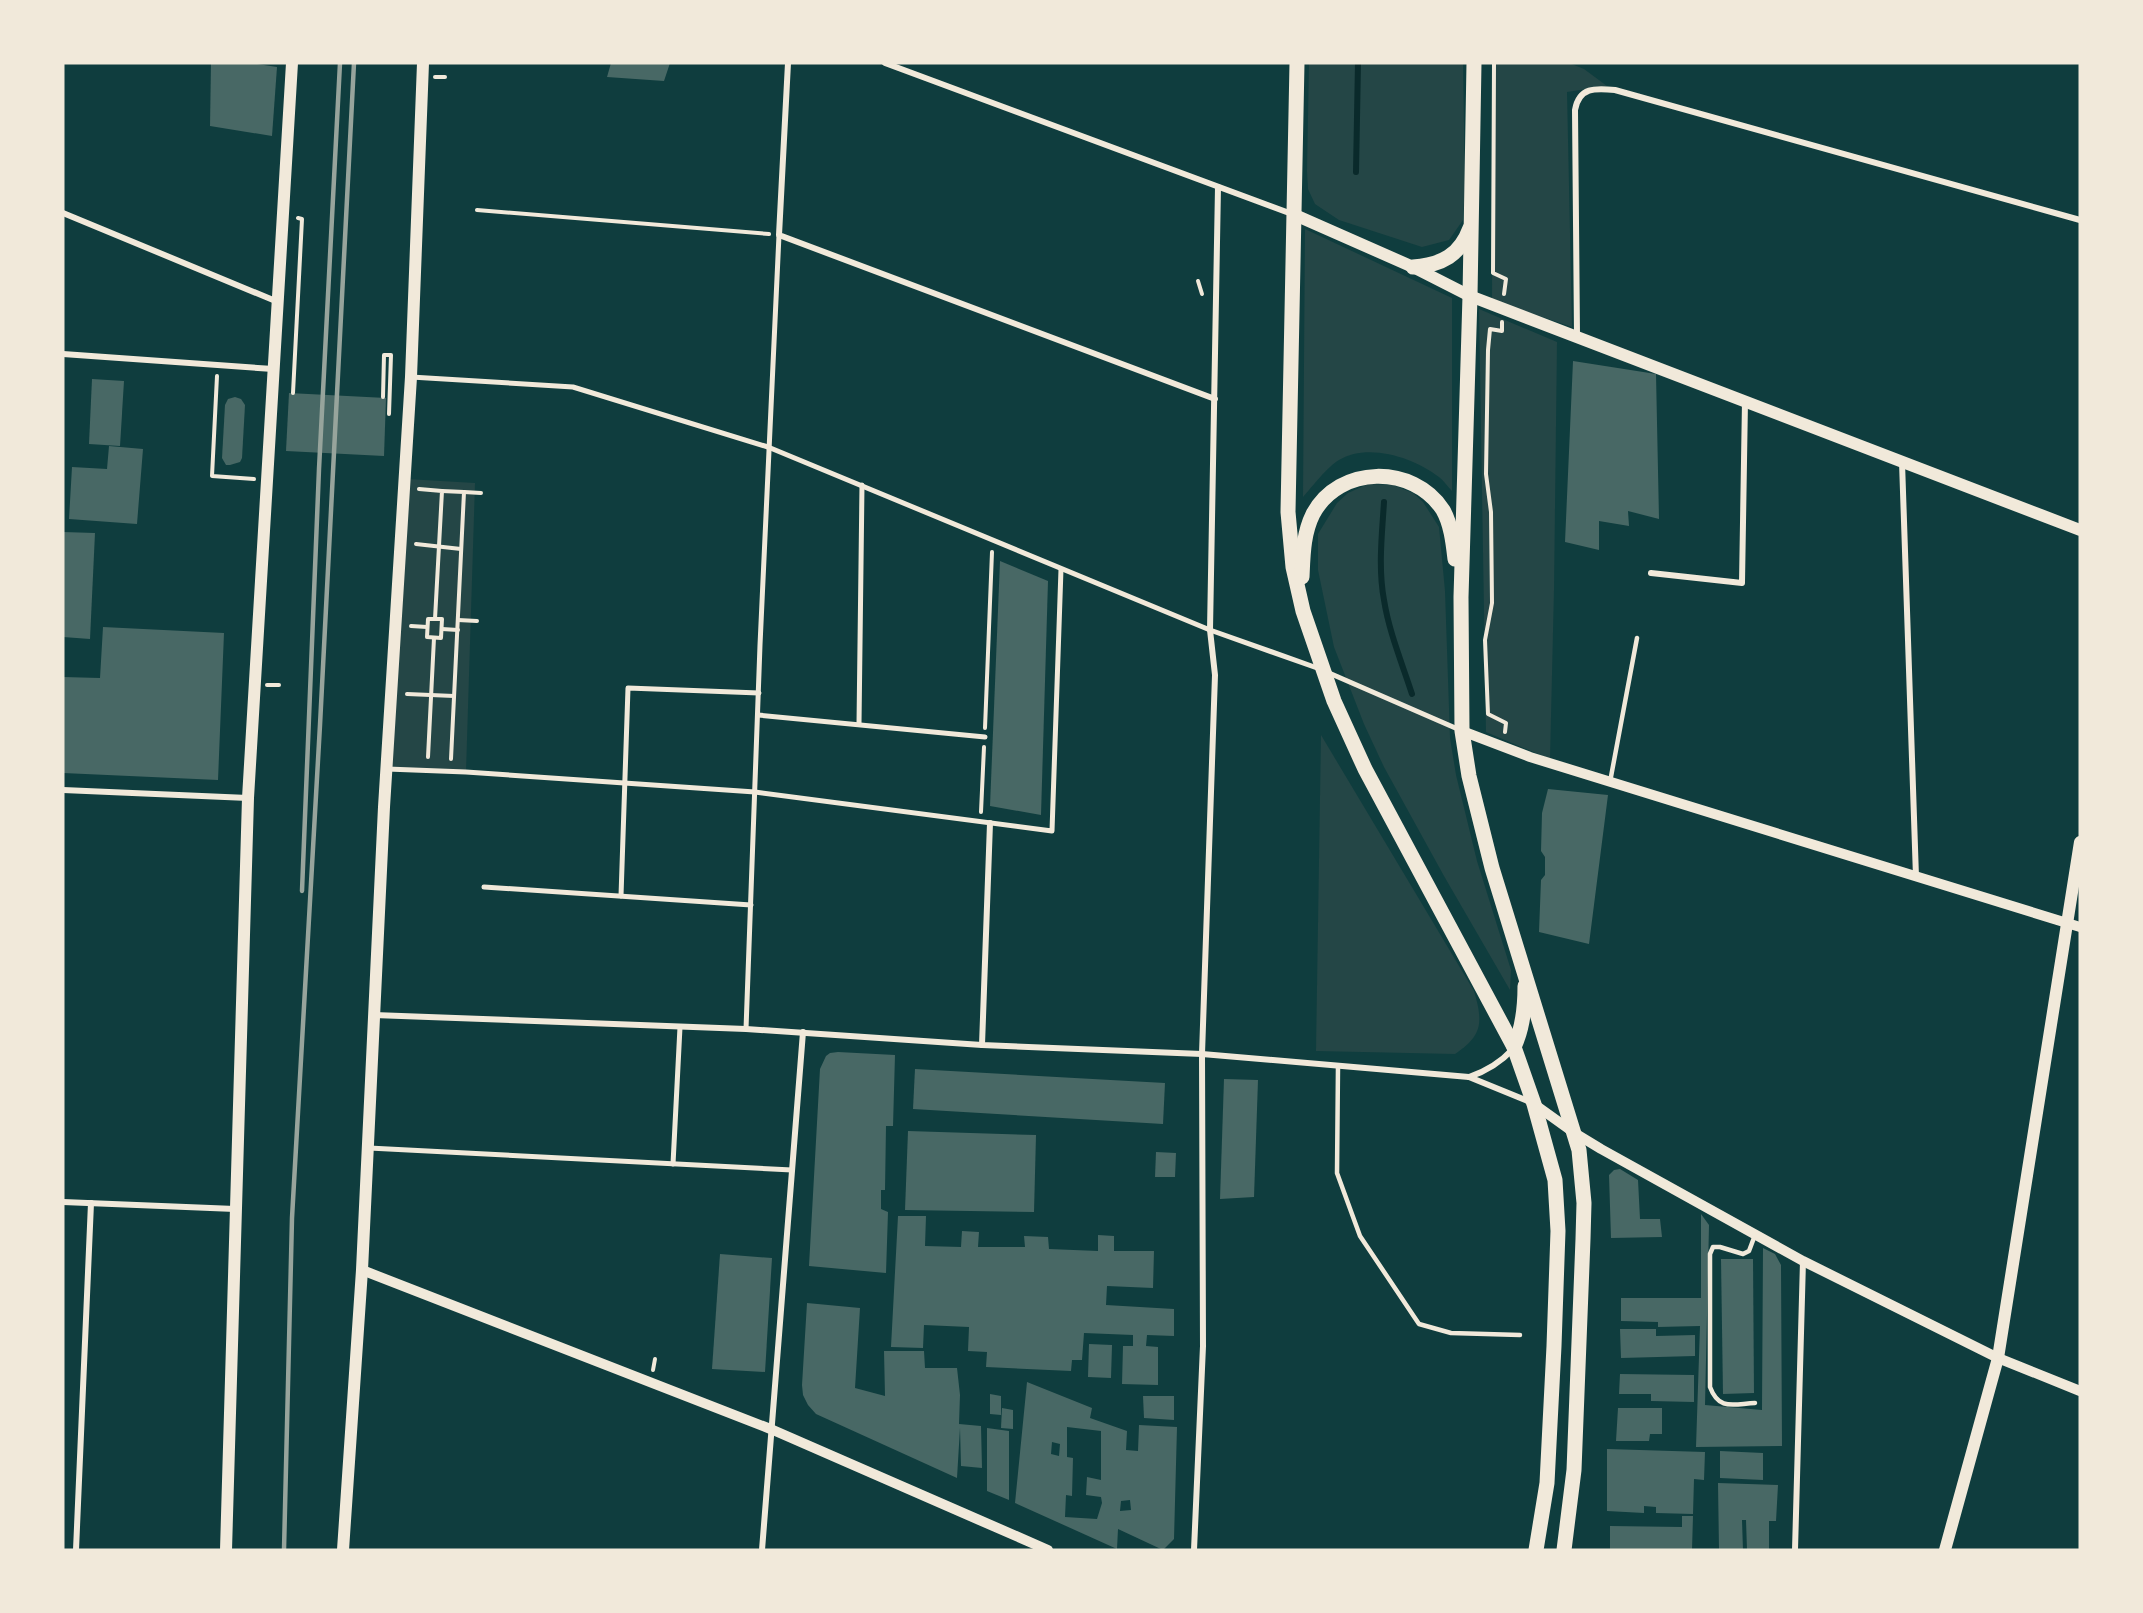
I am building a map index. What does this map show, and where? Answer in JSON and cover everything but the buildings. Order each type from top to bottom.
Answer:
[{"type":"main road","points":[[226,1550],[248,798],[292,63]]},
{"type":"main road","points":[[343,1550],[362,1270],[373,1015],[411,377],[423,63]]},
{"type":"main road","points":[[1298,63],[1288,512],[1293,567],[1303,612],[1345,728],[1514,1047],[1534,1104],[1555,1180],[1558,1222],[1547,1483],[1536,1550]]},
{"type":"main road","points":[[1474,63],[1472,225],[1461,597],[1462,731],[1469,776],[1492,868],[1524,967],[1582,1168],[1584,1203],[1574,1470],[1575,1550]]},
{"type":"main road","points":[[1295,215],[1413,267],[1470,296],[1577,335],[2080,530]]},
{"type":"main road","points":[[1413,267],[1435,265],[1449,258],[1463,243],[1472,225]]},
{"type":"main road","points":[[1303,612],[1303,549],[1306,531],[1313,514],[1334,491],[1352,481],[1369,476],[1386,476],[1409,482],[1428,493],[1438,504],[1451,534],[1461,597]]},
{"type":"main road","points":[[1945,1550],[1998,1358],[2080,842]]},
{"type":"main road","points":[[1514,1047],[1520,1034],[1524,1008],[1524,967]]},
{"type":"main road","points":[[1564,1550],[1574,1470]]},
{"type":"street","points":[[746,1029],[768,447],[788,63]]},
{"type":"street","points":[[885,63],[1218,188],[1276,206],[1295,215]]},
{"type":"street","points":[[1577,335],[1575,110],[1577,100],[1582,94],[1599,88],[1615,90],[2080,220]]},
{"type":"street","points":[[1194,1550],[1203,1346],[1202,1054],[1215,675],[1210,630],[1218,188]]},
{"type":"street","points":[[63,213],[278,302]]},
{"type":"street","points":[[779,235],[1215,399]]},
{"type":"street","points":[[63,354],[274,369]]},
{"type":"street","points":[[411,377],[573,387],[768,447],[1210,630],[1323,670],[1462,731],[1530,757],[2080,927]]},
{"type":"street","points":[[1651,573],[1742,583],[1745,401]]},
{"type":"street","points":[[1902,462],[1916,877]]},
{"type":"street","points":[[859,724],[862,485]]},
{"type":"street","points":[[387,769],[755,792],[1053,831],[1061,569]]},
{"type":"street","points":[[621,896],[628,688],[759,693]]},
{"type":"street","points":[[758,715],[985,736]]},
{"type":"street","points":[[63,790],[248,798]]},
{"type":"street","points":[[982,1045],[990,823]]},
{"type":"street","points":[[484,887],[751,905]]},
{"type":"street","points":[[373,1015],[746,1029],[982,1045],[1202,1054],[1468,1077],[1534,1104],[1573,1132],[1803,1261],[1998,1358],[2080,1391]]},
{"type":"street","points":[[673,1164],[680,1026]]},
{"type":"street","points":[[762,1550],[803,1032]]},
{"type":"street","points":[[1468,1077],[1482,1073],[1498,1063],[1514,1047]]},
{"type":"street","points":[[367,1148],[792,1170]]},
{"type":"street","points":[[63,1202],[235,1209]]},
{"type":"street","points":[[76,1550],[91,1203]]},
{"type":"street","points":[[1795,1550],[1803,1261]]},
{"type":"street","points":[[362,1270],[773,1430],[1048,1550]]},
{"type":"lane","points":[[1610,782],[1637,639]]},
{"type":"lane","points":[[1338,1065],[1337,1173],[1360,1236],[1419,1324],[1450,1333],[1520,1335]]},
{"type":"lane","points":[[1755,1235],[1749,1251],[1743,1254],[1720,1247],[1713,1247],[1710,1254],[1710,1387],[1714,1399],[1722,1405],[1755,1403]]},
{"type":"path","points":[[1494,63],[1492,273],[1506,279],[1502,331],[1490,329],[1488,350],[1486,474],[1491,513],[1492,603],[1485,640],[1488,714],[1506,723],[1504,747]]},
{"type":"path","points":[[477,210],[779,235]]},
{"type":"path","points":[[293,393],[302,219]]},
{"type":"path","points":[[383,398],[384,355],[391,355],[389,414]]},
{"type":"path","points":[[218,366],[212,476],[267,480]]},
{"type":"path","points":[[419,489],[481,493]]},
{"type":"path","points":[[435,619],[442,491]]},
{"type":"path","points":[[451,759],[464,492]]},
{"type":"path","points":[[981,822],[992,540]]},
{"type":"path","points":[[416,544],[461,549]]},
{"type":"path","points":[[428,619],[442,620],[441,638],[427,637],[427,627],[428,619]]},
{"type":"path","points":[[458,620],[477,621]]},
{"type":"path","points":[[411,626],[427,627]]},
{"type":"path","points":[[442,629],[458,630]]},
{"type":"path","points":[[428,757],[434,638]]},
{"type":"path","points":[[407,694],[454,696]]},
{"type":"shaded area","points":[[1309,63],[1463,63],[1465,186],[1463,220],[1449,240],[1422,247],[1339,220],[1315,204],[1308,189],[1307,171]]},
{"type":"shaded area","points":[[1497,63],[1569,63],[1584,69],[1607,86],[1567,92],[1572,327],[1492,300],[1493,66]]},
{"type":"shaded area","points":[[1305,229],[1452,298],[1452,491],[1439,477],[1417,464],[1391,455],[1363,452],[1335,463],[1303,497]]},
{"type":"shaded area","points":[[1479,309],[1557,342],[1550,759],[1486,732]]},
{"type":"shaded area","points":[[407,479],[475,483],[466,772],[390,767]]},
{"type":"shaded area","points":[[1368,484],[1393,485],[1413,493],[1423,502],[1439,527],[1445,591],[1450,738],[1456,775],[1477,861],[1511,970],[1510,990],[1384,767],[1364,724],[1334,647],[1318,570],[1318,534],[1337,503],[1348,493]]},
{"type":"shaded area","points":[[1321,735],[1474,991],[1479,1011],[1476,1034],[1455,1054],[1316,1051]]},
{"type":"waterway","points":[[1356,172],[1358,63]]},
{"type":"waterway","points":[[1384,502],[1381,551],[1382,588],[1389,624],[1412,694]]},
{"type":"railway","points":[[302,891],[319,469],[340,63]]},
{"type":"railway","points":[[284,1550],[292,1218],[354,63]]}]
